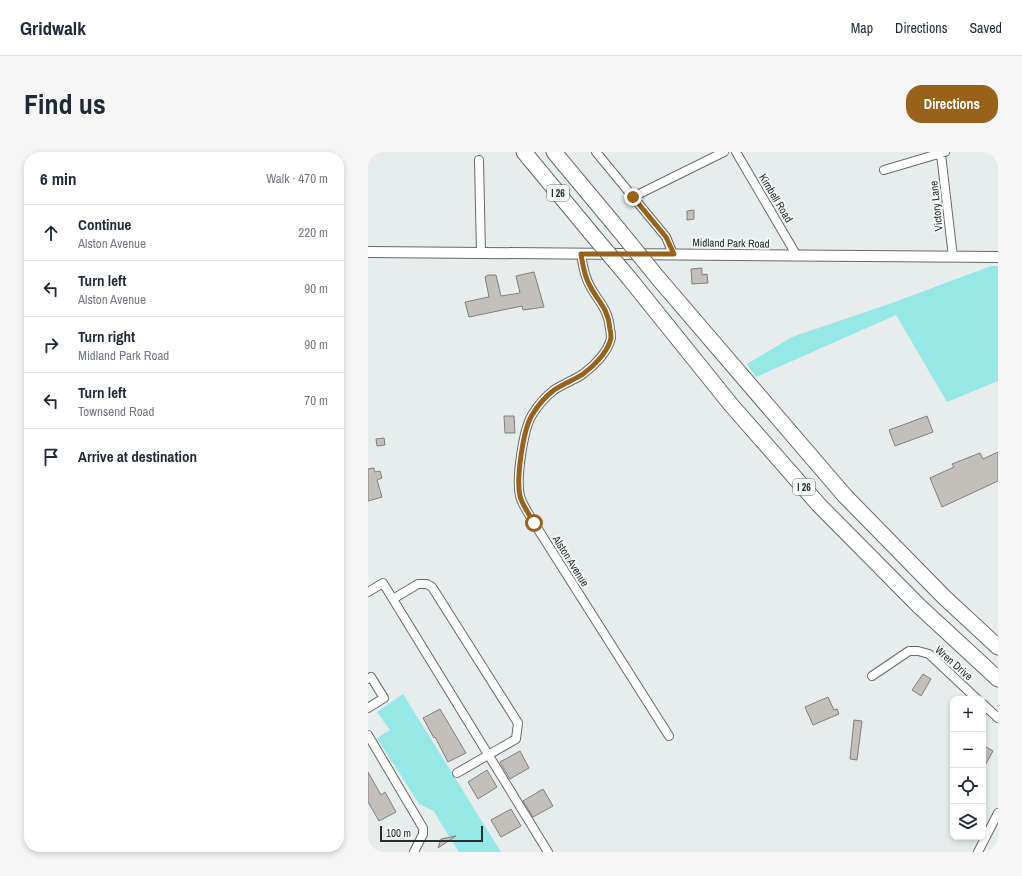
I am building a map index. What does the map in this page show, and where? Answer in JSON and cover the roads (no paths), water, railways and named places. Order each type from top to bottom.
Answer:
[{"type":"highway","name":"I 26","points":[[524,152],[732,406],[819,505],[919,606],[998,679]]},
{"type":"highway","name":"I 26","points":[[554,152],[658,278],[845,496],[945,598],[998,647]]},
{"type":"street","points":[[596,152],[666,237],[674,254]]},
{"type":"street","points":[[633,197],[724,152]]},
{"type":"street","name":"Kimbell Road","points":[[736,152],[797,256]]},
{"type":"street","name":"Victory Lane","points":[[884,170],[943,153],[953,257]]},
{"type":"street","points":[[479,160],[481,253]]},
{"type":"street","name":"Midland Park Road","points":[[368,252],[998,257]]},
{"type":"street","name":"Alston Avenue","points":[[581,254],[584,270],[590,286],[604,306],[610,320],[611,338],[605,351],[596,362],[584,373],[554,390],[540,403],[531,417],[525,436],[521,459],[519,480],[520,496],[538,529],[669,736]]},
{"type":"street","points":[[368,592],[383,583],[548,852]]},
{"type":"street","points":[[393,599],[418,584],[427,584],[432,587],[518,723],[516,739],[457,773]]},
{"type":"street","name":"Wren Drive","points":[[872,676],[909,652],[924,652],[929,654],[974,696]]},
{"type":"street","points":[[368,679],[371,677],[384,698],[368,708]]},
{"type":"street","points":[[986,707],[998,718]]},
{"type":"street","points":[[368,735],[423,828],[423,834],[414,852]]},
{"type":"street","points":[[978,852],[998,813]]}]
